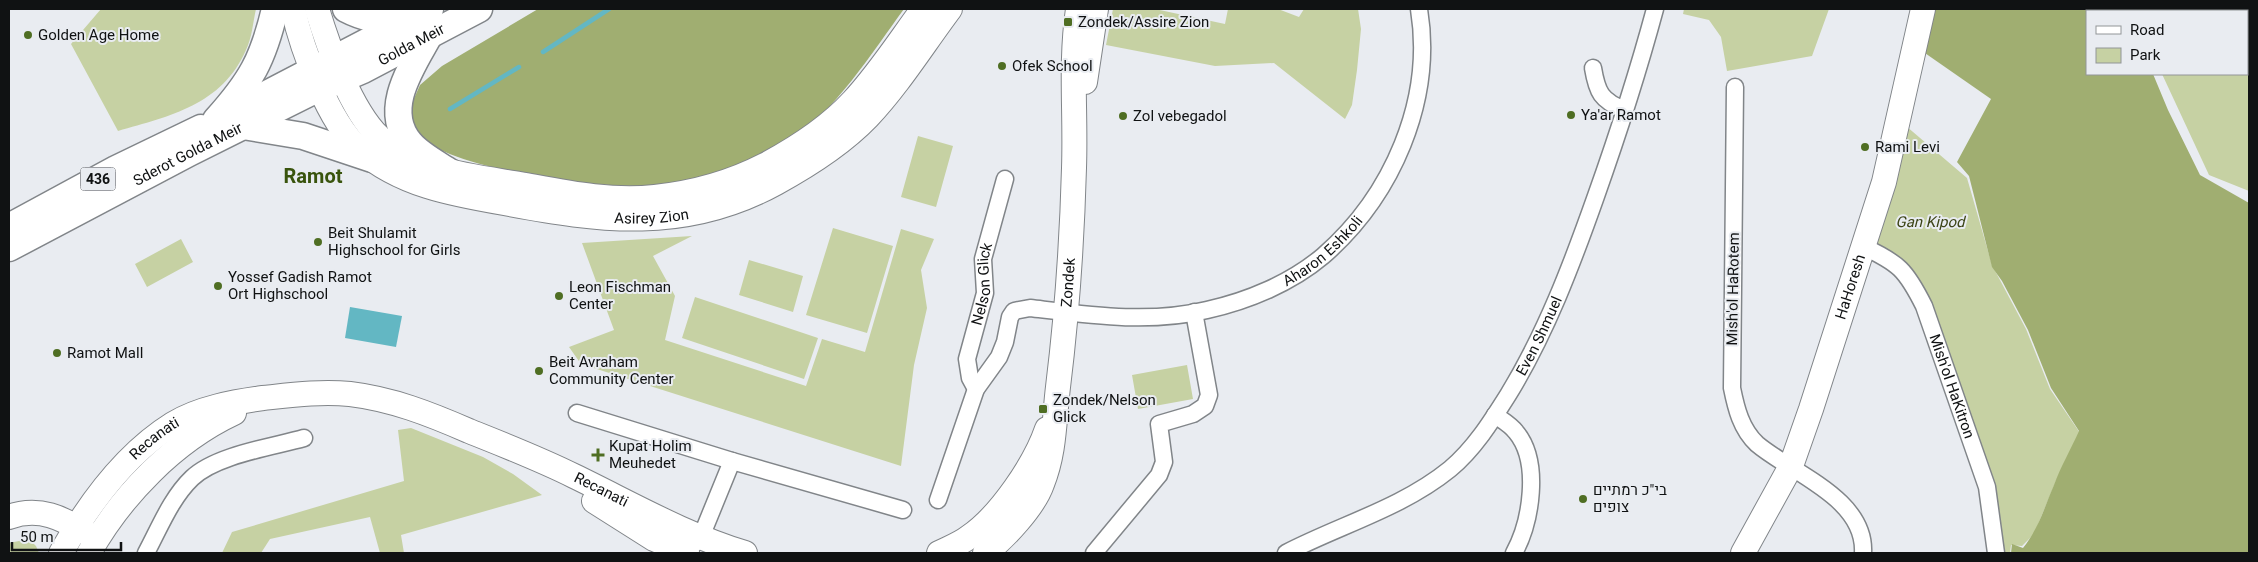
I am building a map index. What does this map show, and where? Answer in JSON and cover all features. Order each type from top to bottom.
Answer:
[{"type":"main road","points":[[216,120],[245,85],[259,63],[266,45],[274,9]]},
{"type":"main road","points":[[346,9],[374,20],[405,22]]},
{"type":"main road","name":"Golda Meir","points":[[328,74],[405,22],[430,21],[479,9]]},
{"type":"main road","points":[[430,21],[403,89],[398,106],[398,121],[402,133],[410,144],[422,155],[450,172]]},
{"type":"main road","name":"Golda Meir","points":[[328,74],[430,21]]},
{"type":"main road","name":"Sderot Golda Meir","points":[[9,227],[116,169],[216,120],[328,74]]},
{"type":"main road","name":"Sderot Golda Meir","points":[[9,248],[242,126],[328,74]]},
{"type":"main road","points":[[242,126],[303,136],[372,159]]},
{"type":"street","points":[[293,9],[328,74]]},
{"type":"street","points":[[317,9],[328,74]]},
{"type":"street","name":"Asirey Zion","points":[[328,74],[379,136],[407,155],[450,172],[601,197],[653,197],[698,190],[764,166],[819,131],[864,89],[923,9]]},
{"type":"street","name":"Asirey Zion","points":[[328,74],[336,119],[349,139],[372,159],[397,174],[445,192],[572,216],[632,220],[655,218],[703,210],[728,203],[773,185],[832,148],[859,125],[880,103],[950,9]]},
{"type":"street","name":"Zondek","points":[[939,553],[982,549],[987,521],[1020,481],[1046,432],[1056,399],[1067,312],[1074,166],[1072,70],[1073,44],[1078,9]]},
{"type":"street","name":"Zondek","points":[[1074,166],[1096,9]]},
{"type":"street","name":"Aharon Eshkoli","points":[[1067,312],[1134,318],[1161,317],[1194,312],[1230,304],[1277,286],[1322,257],[1357,221],[1392,169],[1405,141],[1419,82],[1422,33],[1419,9]]},
{"type":"street","name":"Even Shmuel","points":[[1286,553],[1327,532],[1406,498],[1431,483],[1451,468],[1472,447],[1495,415],[1527,361],[1558,296],[1583,234],[1625,110],[1655,9]]},
{"type":"street","name":"HaHoresh","points":[[1743,553],[1791,466],[1891,156],[1923,9]]},
{"type":"street","points":[[1593,68],[1596,86],[1603,98],[1613,106],[1625,110]]},
{"type":"street","name":"Mish'ol HaRotem","points":[[1736,87],[1732,388],[1739,418],[1756,443],[1828,492],[1850,514],[1858,530],[1862,553]]},
{"type":"street","name":"Nelson Glick","points":[[976,389],[970,378],[967,359],[985,293],[983,259],[1005,179]]},
{"type":"street","name":"Mish'ol HaKitron","points":[[1862,246],[1887,257],[1897,264],[1911,280],[1924,306],[1987,487],[1996,553]]},
{"type":"street","points":[[938,500],[976,389],[1000,357],[1010,317],[1014,311],[1030,308],[1067,312]]},
{"type":"street","points":[[1094,553],[1159,475],[1164,462],[1158,424],[1193,414],[1205,406],[1209,395],[1194,312]]},
{"type":"street","name":"Recanati","points":[[93,546],[117,510],[146,479],[191,439],[217,422],[242,410],[269,399],[293,394]]},
{"type":"street","name":"Recanati","points":[[61,553],[76,526],[99,495],[128,462],[151,440],[175,423],[237,401],[293,394],[348,394],[403,404],[501,444],[654,539],[692,550]]},
{"type":"street","points":[[577,413],[732,462],[903,510]]},
{"type":"street","points":[[1495,415],[1516,431],[1523,442],[1531,472],[1527,518],[1520,543],[1514,553]]},
{"type":"street","points":[[146,553],[184,488],[202,471],[233,458],[304,438]]},
{"type":"street","points":[[732,462],[692,550],[745,553]]},
{"type":"street","points":[[9,518],[24,513],[46,513],[76,526],[93,546]]},
{"type":"green space","points":[[101,9],[256,9],[246,50],[236,69],[223,84],[209,96],[175,113],[118,131],[71,44]]},
{"type":"green space","points":[[538,9],[904,9],[836,99],[820,116],[787,142],[753,160],[700,179],[679,183],[640,186],[590,183],[504,170],[448,153],[426,142],[413,130],[408,112],[420,85],[442,66]]},
{"type":"green space","points":[[1113,9],[1155,9],[1225,24],[1228,9],[1278,9],[1299,17],[1304,9],[1358,9],[1361,29],[1352,105],[1345,119],[1274,63],[1215,66],[1106,45]]},
{"type":"green space","points":[[1684,9],[1829,9],[1812,56],[1727,71],[1721,37],[1709,20],[1683,14]]},
{"type":"green space","points":[[1931,9],[2134,9],[2086,10],[2086,75],[2153,75],[2168,110],[2200,175],[2249,203],[2249,553],[2011,553],[2012,544],[2023,548],[2033,533],[2079,431],[2051,388],[2028,330],[2002,281],[1992,267],[1969,176],[1957,162],[1991,99],[1922,51]]},
{"type":"green space","points":[[2249,9],[2249,191],[2209,175],[2162,75],[2248,75],[2248,10],[2142,10]]},
{"type":"green space","name":"Gan Kipod","points":[[1906,126],[1967,178],[1992,265],[2026,329],[2050,389],[2080,433],[2056,481],[2034,534],[2022,546],[2011,545],[2010,553],[1999,553],[1926,295],[1908,266],[1875,242]]},
{"type":"green space","points":[[918,136],[953,146],[936,207],[901,197]]},
{"type":"green space","points":[[833,228],[893,246],[867,333],[806,315]]},
{"type":"green space","points":[[901,229],[934,239],[921,270],[927,308],[914,365],[901,466],[581,364],[569,347],[614,330],[582,243],[692,236],[653,256],[675,296],[665,340],[806,386],[822,339],[865,352]]},
{"type":"green space","points":[[181,239],[193,262],[147,287],[135,264]]},
{"type":"green space","points":[[749,260],[803,276],[793,312],[739,295]]},
{"type":"green space","points":[[695,297],[818,338],[804,379],[682,338]]},
{"type":"green space","points":[[1187,365],[1193,399],[1138,409],[1132,375]]},
{"type":"green space","points":[[411,428],[483,457],[513,474],[542,495],[401,535],[404,553],[380,553],[370,517],[270,539],[261,553],[222,553],[232,532],[404,481],[398,430]]},
{"type":"green space","points":[[29,539],[36,546],[39,553],[9,553],[9,543]]},
{"type":"water","points":[[350,307],[402,316],[396,347],[345,338]]},
{"type":"waterway","points":[[543,52],[609,9]]},
{"type":"waterway","points":[[450,109],[519,67]]},
{"type":"place","name":"Zondek/Assire Zion","points":[[1068,22]]},
{"type":"place","name":"Golden Age Home","points":[[28,35]]},
{"type":"place","name":"Ofek School","points":[[1002,66]]},
{"type":"place","name":"Ya'ar Ramot","points":[[1571,115]]},
{"type":"place","name":"Zol vebegadol","points":[[1123,116]]},
{"type":"place","name":"Rami Levi","points":[[1865,147]]},
{"type":"place","name":"Beit Shulamit Highschool for Girls","points":[[318,242]]},
{"type":"place","name":"Yossef Gadish Ramot Ort Highschool","points":[[218,286]]},
{"type":"place","name":"Leon Fischman Center","points":[[559,296]]},
{"type":"place","name":"Ramot Mall","points":[[57,353]]},
{"type":"place","name":"Beit Avraham Community Center","points":[[539,371]]},
{"type":"place","name":"Zondek/Nelson Glick","points":[[1043,409]]},
{"type":"place","name":"Kupat Holim Meuhedet","points":[[598,455]]},
{"type":"place","name":"בי\"כ רמתיים צופים","points":[[1583,499]]},
{"type":"district","name":"Ramot","points":[[313,176]]}]
